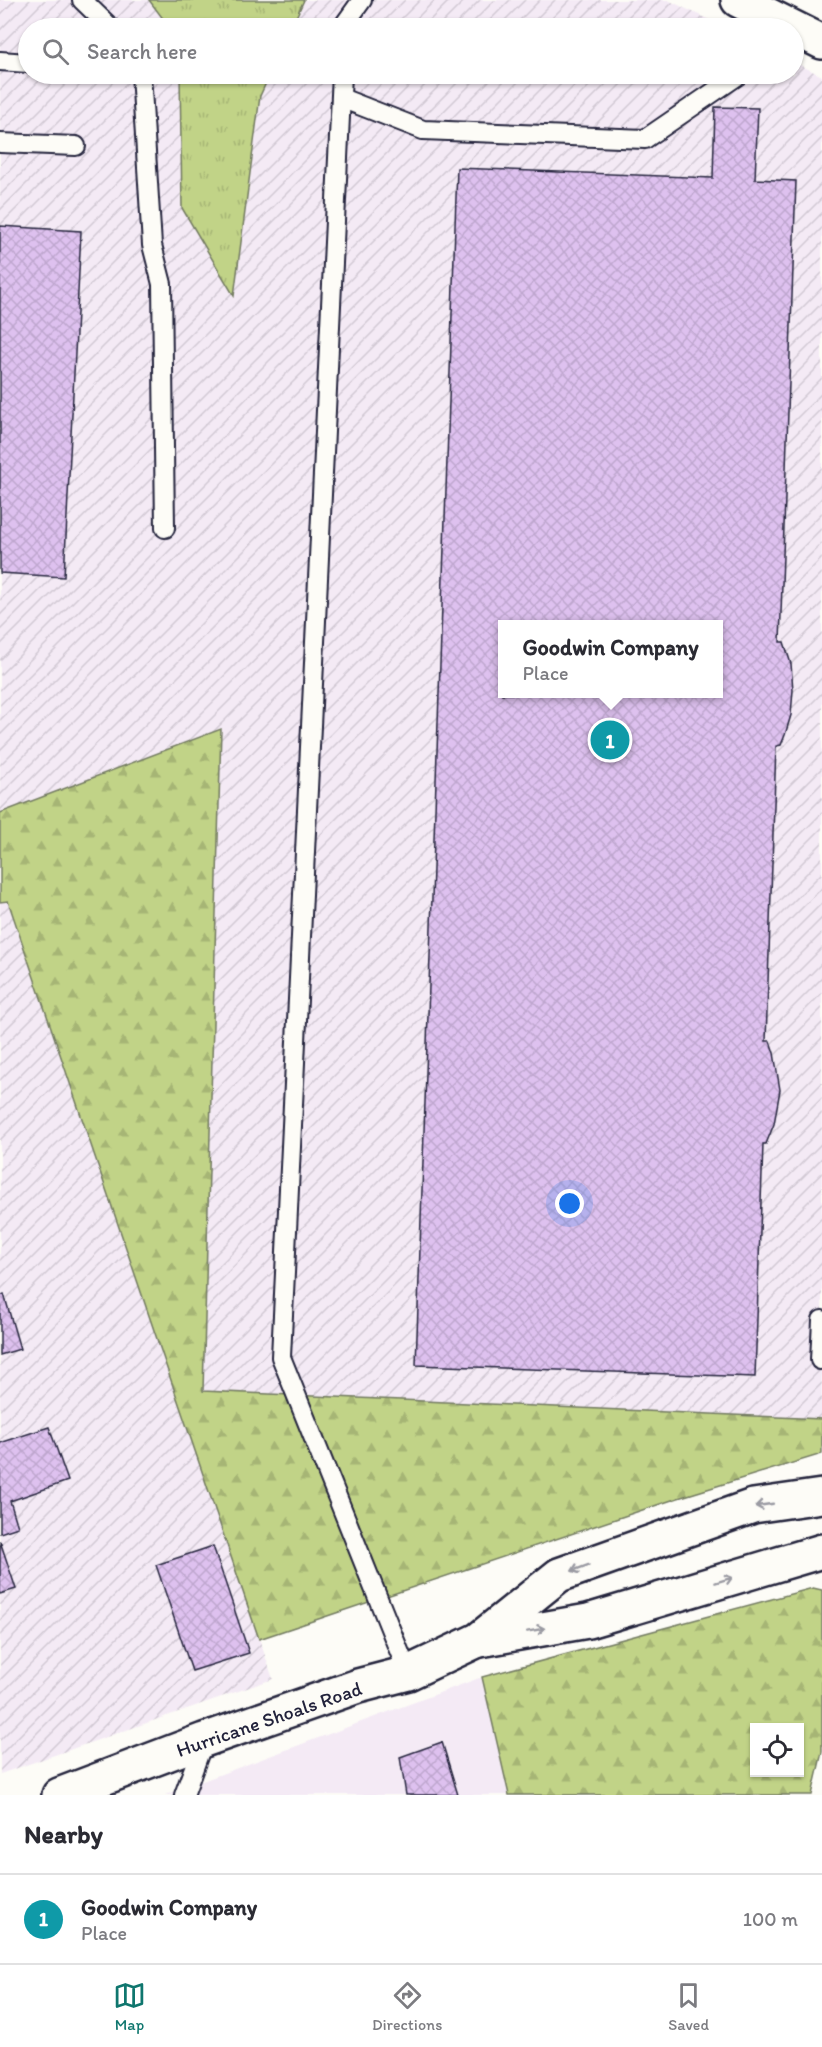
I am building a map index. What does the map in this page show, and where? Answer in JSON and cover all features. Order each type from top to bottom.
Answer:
[{"type":"street","points":[[738,0],[769,18]]},
{"type":"street","points":[[804,35],[822,42]]},
{"type":"street","name":"Hurricane Shoals Road","points":[[59,1795],[118,1785],[204,1740],[358,1686],[408,1673],[478,1640],[560,1575],[753,1506],[822,1496]]},
{"type":"street","name":"Hurricane Shoals Road","points":[[478,1640],[588,1621],[822,1551]]},
{"type":"lane","points":[[82,0],[101,18]]},
{"type":"lane","points":[[349,18],[362,0]]},
{"type":"lane","points":[[0,61],[18,62]]},
{"type":"lane","points":[[142,84],[152,245],[162,284],[165,528]]},
{"type":"lane","points":[[342,84],[281,1358],[408,1673]]},
{"type":"lane","points":[[341,98],[423,130],[645,139],[725,84]]},
{"type":"lane","points":[[0,143],[75,146]]},
{"type":"lane","points":[[820,1360],[822,1320]]},
{"type":"lane","points":[[184,1795],[204,1740]]},
{"type":"shaded area","points":[[0,0],[149,0],[162,18],[18,18],[18,84],[180,84],[182,208],[260,96],[265,84],[804,84],[804,67],[822,76],[822,1419],[203,1392],[209,1084],[220,730],[0,813]]},
{"type":"shaded area","points":[[304,0],[668,0],[705,18],[296,18]]},
{"type":"shaded area","points":[[7,900],[273,1679],[0,1774],[0,902]]},
{"type":"shaded area","points":[[482,1677],[509,1795],[165,1795]]},
{"type":"green space","points":[[149,0],[304,0],[296,18],[162,18]]},
{"type":"green space","points":[[180,84],[265,84],[260,96],[234,296],[182,208]]},
{"type":"green space","points":[[221,729],[203,1391],[822,1419],[822,1454],[678,1498],[259,1639],[8,901],[0,902],[0,813]]},
{"type":"green space","points":[[813,1588],[822,1590],[822,1752],[812,1795],[509,1795],[482,1677]]},
{"type":"building","points":[[715,107],[758,108],[755,179],[796,181],[780,642],[784,642],[791,664],[793,690],[791,715],[785,735],[781,745],[776,746],[766,1041],[770,1041],[774,1053],[780,1090],[774,1124],[766,1144],[763,1144],[755,1377],[416,1365],[457,168],[713,178]]},
{"type":"building","points":[[0,226],[81,231],[64,577],[0,573]]},
{"type":"building","points":[[4,1294],[20,1349],[0,1355],[0,1296]]},
{"type":"building","points":[[49,1427],[68,1481],[10,1501],[18,1527],[0,1533],[0,1443]]},
{"type":"building","points":[[0,1541],[16,1589],[0,1594]]},
{"type":"building","points":[[213,1546],[249,1653],[192,1671],[156,1565]]},
{"type":"building","points":[[442,1742],[458,1795],[406,1795],[400,1757]]},
{"type":"place","name":"Goodwin Company","points":[[610,740]]}]
